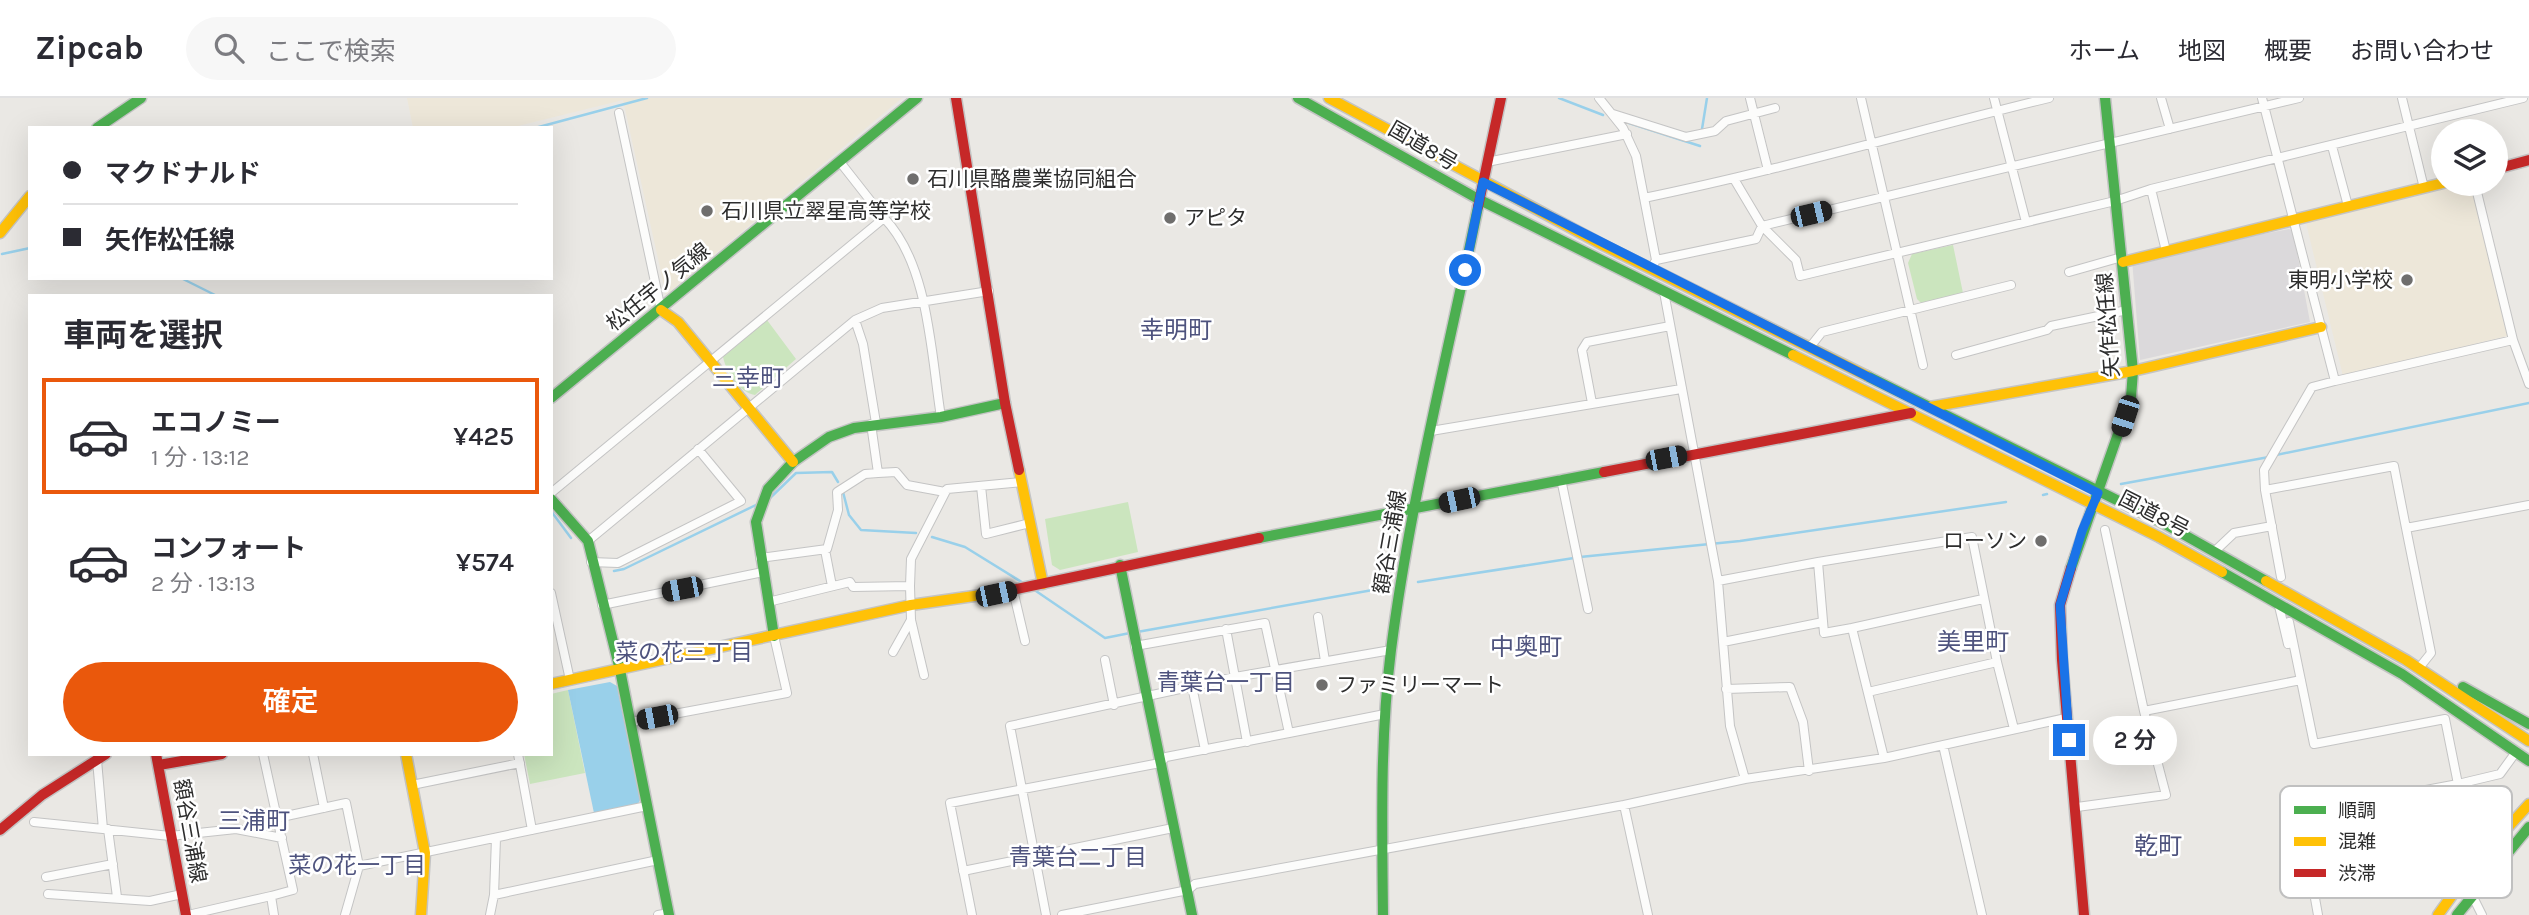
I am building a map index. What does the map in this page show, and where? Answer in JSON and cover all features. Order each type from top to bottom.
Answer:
[{"type":"main road","points":[[100,126],[141,98]]},
{"type":"main road","name":"松任宇ノ気線","points":[[553,396],[917,98]]},
{"type":"main road","points":[[956,98],[1005,403],[1040,584]]},
{"type":"main road","name":"国道8号","points":[[1298,98],[1480,201],[1664,292],[1910,413],[2215,551],[2422,670],[2529,741]]},
{"type":"main road","name":"国道8号","points":[[1329,98],[1483,182],[1653,264],[1931,407],[2402,674],[2529,761]]},
{"type":"main road","name":"額谷三浦線","points":[[1383,915],[1381,775],[1391,650],[1415,510],[1501,98]]},
{"type":"main road","name":"矢作松任線","points":[[2084,915],[2077,807],[2066,718],[2060,605],[2131,397],[2133,370],[2105,98]]},
{"type":"main road","points":[[2508,166],[2529,160]]},
{"type":"main road","points":[[2123,260],[2431,186]]},
{"type":"main road","points":[[0,233],[28,198]]},
{"type":"main road","points":[[661,310],[678,323],[746,409],[793,462]]},
{"type":"main road","points":[[553,684],[911,605],[1019,589],[1120,565],[2133,370],[2321,327]]},
{"type":"main road","points":[[774,636],[760,558],[758,515],[762,500],[793,462],[829,437],[874,424],[941,417],[1005,403]]},
{"type":"main road","points":[[553,501],[588,541],[631,722],[658,860],[665,914]]},
{"type":"main road","points":[[1120,565],[1192,915]]},
{"type":"main road","points":[[2422,670],[2447,679],[2529,724]]},
{"type":"main road","points":[[157,760],[200,756]]},
{"type":"main road","points":[[406,756],[425,853],[421,915]]},
{"type":"main road","points":[[0,830],[42,795],[102,757]]},
{"type":"main road","name":"額谷三浦線","points":[[157,760],[187,915]]},
{"type":"main road","points":[[2512,823],[2529,804]]},
{"type":"main road","points":[[2512,847],[2529,827]]},
{"type":"main road","points":[[2438,915],[2450,898]]},
{"type":"main road","points":[[2457,915],[2470,898]]},
{"type":"street","points":[[1599,98],[1627,134],[1636,156],[1653,264],[1756,239],[1762,226]]},
{"type":"street","points":[[1750,98],[1768,170]]},
{"type":"street","points":[[1861,98],[1923,365]]},
{"type":"street","points":[[1994,98],[2026,222]]},
{"type":"street","points":[[1644,198],[1734,179],[1872,141],[2049,98]]},
{"type":"street","points":[[2161,98],[2170,129]]},
{"type":"street","points":[[1762,226],[2109,145],[2263,102],[2299,98]]},
{"type":"street","points":[[2402,98],[2424,188]]},
{"type":"street","points":[[1734,179],[1762,226],[1796,260],[1800,276],[2115,201],[2151,189],[2523,98]]},
{"type":"street","points":[[2263,102],[2335,381]]},
{"type":"street","points":[[1610,113],[1686,137],[1715,131],[1726,121],[1775,108]]},
{"type":"street","points":[[620,113],[661,310]]},
{"type":"street","points":[[1487,162],[1627,134]]},
{"type":"street","points":[[2332,146],[2348,206]]},
{"type":"street","points":[[840,162],[900,234],[912,259],[941,417]]},
{"type":"street","points":[[2151,189],[2166,251]]},
{"type":"street","points":[[2478,196],[2513,341],[2529,384]]},
{"type":"street","points":[[553,491],[884,218]]},
{"type":"street","points":[[2069,272],[2123,260]]},
{"type":"street","points":[[1810,347],[1822,331],[2011,285]]},
{"type":"street","points":[[588,541],[855,320],[882,309],[989,291]]},
{"type":"street","points":[[1664,292],[1718,581],[1730,726],[1745,779]]},
{"type":"street","points":[[1956,355],[2047,330],[2051,326],[2127,310]]},
{"type":"street","points":[[855,320],[863,344],[878,472]]},
{"type":"street","points":[[1592,403],[1582,350],[1587,342],[1670,326]]},
{"type":"street","points":[[2281,577],[2265,490],[2264,470],[2312,387],[2513,341]]},
{"type":"street","points":[[1431,431],[1681,389]]},
{"type":"street","points":[[591,562],[618,563],[741,501],[698,449]]},
{"type":"street","points":[[2265,490],[2394,466],[2431,653],[2422,670]]},
{"type":"street","points":[[832,586],[825,550],[838,510],[837,492],[865,474],[896,472],[907,485],[945,492],[1022,482]]},
{"type":"street","points":[[1561,479],[1588,609]]},
{"type":"street","points":[[981,486],[982,536],[1030,523]]},
{"type":"street","points":[[924,675],[911,620],[911,559],[945,492]]},
{"type":"street","points":[[2406,528],[2529,505]]},
{"type":"street","points":[[2215,551],[2234,533],[2272,526]]},
{"type":"street","points":[[2077,807],[2166,795],[2144,711],[2105,530]]},
{"type":"street","points":[[1718,581],[1972,537],[1983,599],[2014,729]]},
{"type":"street","points":[[760,558],[825,550]]},
{"type":"street","points":[[1818,562],[1824,633],[1983,599]]},
{"type":"street","points":[[602,605],[763,572]]},
{"type":"street","points":[[768,602],[850,582],[853,587],[910,586]]},
{"type":"street","points":[[1019,589],[1025,641]]},
{"type":"street","points":[[2278,603],[2291,653],[2297,661]]},
{"type":"street","points":[[1318,617],[1325,661]]},
{"type":"street","points":[[554,620],[570,680]]},
{"type":"street","points":[[893,652],[911,620]]},
{"type":"street","points":[[1723,642],[1823,622]]},
{"type":"street","points":[[2289,622],[2314,744],[2445,719],[2458,784]]},
{"type":"street","points":[[1133,638],[1265,623],[1289,733]]},
{"type":"street","points":[[1852,628],[1884,758]]},
{"type":"street","points":[[1226,629],[1247,742]]},
{"type":"street","points":[[631,722],[787,693],[774,636]]},
{"type":"street","points":[[1046,915],[1010,726],[1235,677],[1391,650]]},
{"type":"street","points":[[1105,660],[1114,705]]},
{"type":"street","points":[[1868,692],[1997,662]]},
{"type":"street","points":[[2144,711],[2301,680]]},
{"type":"street","points":[[1192,686],[1205,750]]},
{"type":"street","points":[[1726,688],[1790,687],[1802,722],[1809,771]]},
{"type":"street","points":[[972,915],[950,803],[1160,763],[1166,757],[1385,714]]},
{"type":"street","points":[[1062,915],[1188,890],[1195,884],[1381,852],[1745,779],[1884,758],[2066,718]]},
{"type":"street","points":[[1943,745],[1982,915]]},
{"type":"street","points":[[2447,786],[2500,774],[2516,752]]},
{"type":"street","points":[[187,915],[293,890],[263,756]]},
{"type":"street","points":[[313,756],[324,808]]},
{"type":"street","points":[[102,757],[106,829],[117,897]]},
{"type":"street","points":[[412,785],[519,758],[532,830]]},
{"type":"street","points":[[277,818],[346,803],[359,866],[345,915]]},
{"type":"street","points":[[1624,805],[1648,915]]},
{"type":"street","points":[[359,866],[647,806]]},
{"type":"street","points":[[34,822],[170,836],[236,828],[282,838]]},
{"type":"street","points":[[964,871],[1173,828]]},
{"type":"street","points":[[490,915],[494,895],[496,838]]},
{"type":"street","points":[[494,895],[658,860]]},
{"type":"street","points":[[46,877],[113,864]]},
{"type":"street","points":[[48,894],[150,901],[182,894]]},
{"type":"street","points":[[271,896],[274,915]]},
{"type":"street","points":[[2474,898],[2482,915]]},
{"type":"shaded area","name":"石川県立翠星高等学校","points":[[407,98],[902,98],[666,295],[623,100],[518,126],[413,126]]},
{"type":"shaded area","name":"東明小学校","points":[[2431,192],[2431,196],[2475,196],[2507,336],[2343,376],[2306,223]]},
{"type":"shaded area","points":[[2289,229],[2293,231],[2310,322],[2140,360],[2132,259]]},
{"type":"green space","points":[[1953,245],[1963,293],[1921,303],[1917,299],[1908,263],[1912,254]]},
{"type":"green space","points":[[767,320],[796,359],[755,395],[734,381],[723,357]]},
{"type":"green space","points":[[1128,502],[1138,552],[1060,570],[1052,565],[1045,519]]},
{"type":"green space","points":[[568,690],[585,773],[530,784],[524,756],[553,756],[553,694]]},
{"type":"water","points":[[610,682],[617,686],[640,800],[638,804],[594,813],[568,690]]},
{"type":"waterway","points":[[542,126],[647,98]]},
{"type":"waterway","points":[[1559,98],[1603,115]]},
{"type":"waterway","points":[[1702,129],[1707,98]]},
{"type":"waterway","points":[[1629,123],[1700,146]]},
{"type":"waterway","points":[[2,254],[28,248]]},
{"type":"waterway","points":[[185,280],[213,294]]},
{"type":"waterway","points":[[2276,455],[2529,403]]},
{"type":"waterway","points":[[2121,484],[2269,457]]},
{"type":"waterway","points":[[769,499],[796,473],[832,472],[838,482]]},
{"type":"waterway","points":[[843,492],[849,515],[861,530],[916,533]]},
{"type":"waterway","points":[[2043,495],[2047,494]]},
{"type":"waterway","points":[[1580,557],[1740,541],[2006,502]]},
{"type":"waterway","points":[[614,571],[624,569],[760,503]]},
{"type":"waterway","points":[[553,514],[571,538]]},
{"type":"waterway","points":[[932,537],[965,547],[1025,584]]},
{"type":"waterway","points":[[1418,582],[1574,558]]},
{"type":"waterway","points":[[1137,632],[1384,588]]},
{"type":"waterway","points":[[1033,589],[1105,638],[1130,633]]},
{"type":"traffic: fast","points":[[100,126],[141,98]]},
{"type":"traffic: fast","points":[[553,396],[917,98]]},
{"type":"traffic: fast","points":[[1298,98],[1480,200],[1793,355]]},
{"type":"traffic: fast","points":[[2071,568],[2131,397],[2133,371],[2105,98]]},
{"type":"traffic: fast","points":[[1383,915],[1383,749],[1391,650],[1408,539],[1478,207]]},
{"type":"traffic: fast","points":[[1867,376],[2165,524],[2266,581]]},
{"type":"traffic: fast","points":[[774,636],[756,522],[768,489],[793,462],[829,437],[854,428],[941,417],[1005,403]]},
{"type":"traffic: fast","points":[[1259,538],[1604,472]]},
{"type":"traffic: fast","points":[[553,501],[588,541],[620,670],[669,915]]},
{"type":"traffic: fast","points":[[1120,565],[1192,915]]},
{"type":"traffic: fast","points":[[2222,572],[2402,674],[2529,761]]},
{"type":"traffic: fast","points":[[2463,687],[2529,724]]},
{"type":"traffic: fast","points":[[2512,848],[2529,827]]},
{"type":"traffic: fast","points":[[2457,915],[2471,898]]},
{"type":"traffic: slow","points":[[1329,98],[1605,246],[1867,376]]},
{"type":"traffic: slow","points":[[2123,262],[2431,186]]},
{"type":"traffic: slow","points":[[0,233],[28,198]]},
{"type":"traffic: slow","points":[[661,310],[678,322],[793,462]]},
{"type":"traffic: slow","points":[[1930,407],[2133,371],[2321,327]]},
{"type":"traffic: slow","points":[[1793,355],[2159,537],[2222,572]]},
{"type":"traffic: slow","points":[[1019,470],[1043,584]]},
{"type":"traffic: slow","points":[[2266,581],[2406,660],[2529,741]]},
{"type":"traffic: slow","points":[[553,684],[911,605],[1002,592]]},
{"type":"traffic: slow","points":[[406,756],[425,853],[421,915]]},
{"type":"traffic: slow","points":[[2512,823],[2529,804]]},
{"type":"traffic: slow","points":[[2438,915],[2450,898]]},
{"type":"traffic: jam","points":[[956,98],[1005,403],[1019,470]]},
{"type":"traffic: jam","points":[[1478,207],[1501,98]]},
{"type":"traffic: jam","points":[[2508,166],[2529,160]]},
{"type":"traffic: jam","points":[[1604,472],[1911,413]]},
{"type":"traffic: jam","points":[[1002,592],[1259,538]]},
{"type":"traffic: jam","points":[[2071,568],[2060,605],[2062,660],[2084,915]]},
{"type":"traffic: jam","points":[[0,830],[42,795],[103,756]]},
{"type":"traffic: jam","points":[[156,756],[186,915]]},
{"type":"traffic: jam","points":[[159,765],[211,756]]},
{"type":"place","name":"石川県酪農業協同組合","points":[[913,179]]},
{"type":"place","name":"石川県立翠星高等学校","points":[[707,211]]},
{"type":"place","name":"アピタ","points":[[1170,218]]},
{"type":"place","name":"東明小学校","points":[[2407,280]]},
{"type":"place","name":"ローソン","points":[[2041,541]]},
{"type":"place","name":"ファミリーマート","points":[[1322,685]]},
{"type":"district","name":"幸明町","points":[[1176,330]]},
{"type":"district","name":"三幸町","points":[[748,378]]},
{"type":"district","name":"美里町","points":[[1973,642]]},
{"type":"district","name":"中奥町","points":[[1526,647]]},
{"type":"district","name":"菜の花三丁目","points":[[684,652]]},
{"type":"district","name":"青葉台一丁目","points":[[1226,682]]},
{"type":"district","name":"三浦町","points":[[254,821]]},
{"type":"district","name":"乾町","points":[[2158,846]]},
{"type":"district","name":"青葉台二丁目","points":[[1078,857]]},
{"type":"district","name":"菜の花一丁目","points":[[357,865]]},
{"type":"route","points":[[1465,270],[1483,182],[1707,298],[2006,444],[2098,493],[2082,531],[2060,605],[2069,740]]}]
